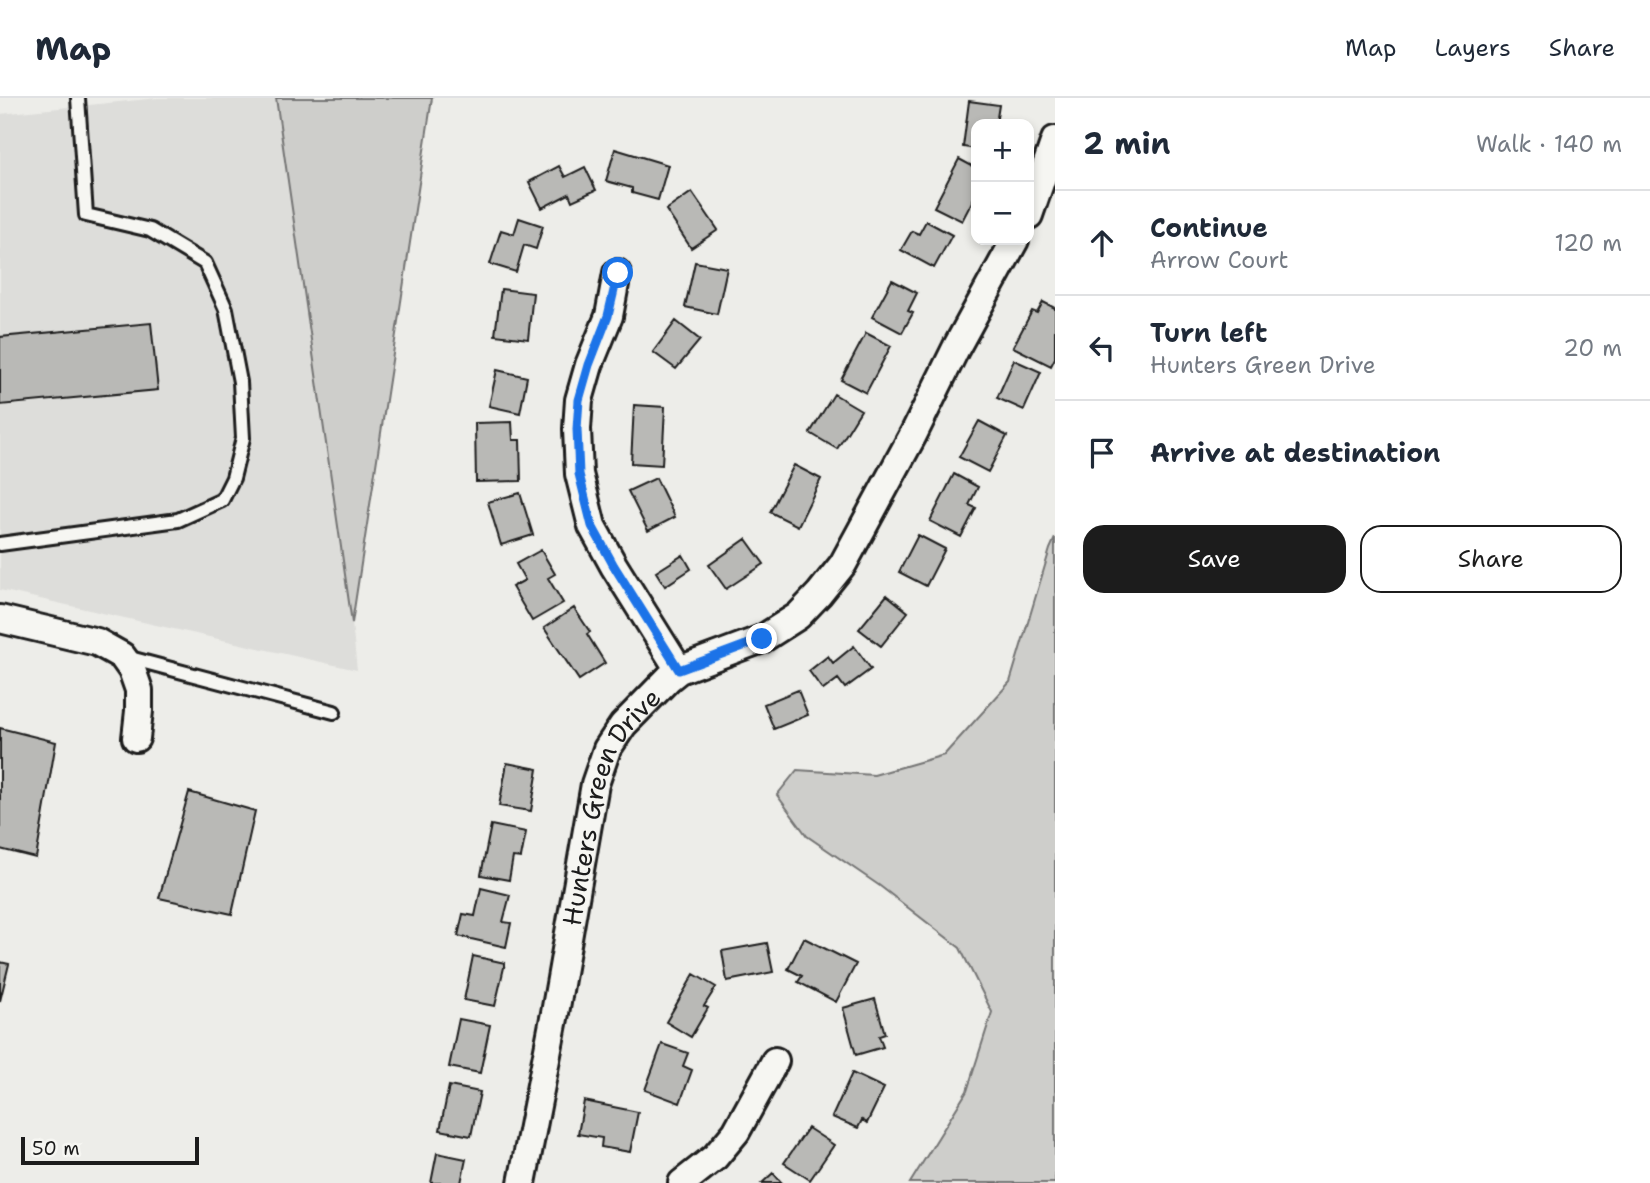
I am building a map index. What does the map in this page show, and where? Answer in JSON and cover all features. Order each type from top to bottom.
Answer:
[{"type":"street","points":[[1034,201],[1055,140]]},
{"type":"street","name":"Hunters Green Drive","points":[[522,1183],[595,784],[607,749],[623,725],[679,670],[762,639],[798,616],[819,594],[843,564],[1012,245]]},
{"type":"street","points":[[618,273],[608,316],[579,400],[579,474],[592,526],[679,670]]},
{"type":"street","points":[[0,619],[97,642],[122,656],[132,670],[139,690],[136,738]]},
{"type":"street","points":[[682,1183],[715,1157],[736,1132],[775,1061]]},
{"type":"lane","points":[[0,544],[178,520],[222,500],[233,478],[243,438],[240,382],[226,309],[205,263],[150,230],[86,215],[78,98]]},
{"type":"lane","points":[[122,656],[334,712]]},
{"type":"shaded area","points":[[158,98],[276,98],[357,670],[0,590],[0,114]]},
{"type":"shaded area","points":[[276,98],[432,98],[352,623]]},
{"type":"shaded area","points":[[1055,538],[1055,1183],[910,1183],[967,1091],[992,1012],[960,948],[880,886],[807,836],[777,795],[797,770],[874,775],[944,755],[1010,682]]},
{"type":"building","points":[[969,101],[999,105],[997,119],[971,119],[971,148],[963,147]]},
{"type":"building","points":[[615,149],[668,165],[658,200],[632,193],[632,188],[606,181]]},
{"type":"building","points":[[959,159],[971,165],[971,204],[962,221],[934,207]]},
{"type":"building","points":[[559,166],[565,177],[585,167],[596,190],[572,201],[569,194],[542,208],[529,182]]},
{"type":"building","points":[[692,192],[718,230],[691,248],[666,210]]},
{"type":"building","points":[[519,218],[543,226],[536,249],[524,245],[516,272],[490,264],[501,230],[514,234]]},
{"type":"building","points":[[926,221],[952,235],[934,268],[901,250],[912,231],[919,234]]},
{"type":"building","points":[[695,262],[727,268],[717,314],[685,307]]},
{"type":"building","points":[[892,280],[917,293],[908,311],[913,313],[902,333],[872,317]]},
{"type":"building","points":[[501,289],[533,293],[528,339],[495,335]]},
{"type":"building","points":[[1043,302],[1055,308],[1055,358],[1051,366],[1013,347],[1032,311],[1037,313]]},
{"type":"building","points":[[676,321],[700,340],[676,369],[653,352]]},
{"type":"building","points":[[151,323],[158,390],[0,405],[0,337]]},
{"type":"building","points":[[866,333],[891,346],[866,393],[841,380]]},
{"type":"building","points":[[1014,360],[1041,372],[1024,410],[997,398]]},
{"type":"building","points":[[497,370],[527,377],[520,413],[489,406]]},
{"type":"building","points":[[834,394],[861,410],[837,449],[810,433]]},
{"type":"building","points":[[634,405],[665,407],[662,465],[631,463]]},
{"type":"building","points":[[979,421],[1007,436],[988,472],[959,457]]},
{"type":"building","points":[[512,422],[513,440],[520,440],[521,481],[476,482],[475,423]]},
{"type":"building","points":[[794,465],[821,479],[798,526],[770,512]]},
{"type":"building","points":[[954,474],[978,487],[969,505],[976,508],[961,537],[930,521]]},
{"type":"building","points":[[656,478],[675,517],[648,531],[628,491]]},
{"type":"building","points":[[520,493],[533,535],[501,545],[488,502]]},
{"type":"building","points":[[918,535],[945,549],[926,586],[899,572]]},
{"type":"building","points":[[746,539],[764,564],[726,589],[709,565]]},
{"type":"building","points":[[541,550],[555,574],[548,578],[563,603],[532,621],[512,587],[525,580],[516,564]]},
{"type":"building","points":[[683,555],[691,569],[665,586],[656,572]]},
{"type":"building","points":[[887,595],[908,612],[881,646],[859,629]]},
{"type":"building","points":[[574,608],[590,632],[587,634],[605,663],[579,680],[544,628]]},
{"type":"building","points":[[854,646],[871,669],[845,688],[838,679],[823,690],[809,671],[828,656],[833,663]]},
{"type":"building","points":[[798,690],[808,715],[774,729],[764,704]]},
{"type":"building","points":[[0,728],[56,742],[36,858],[0,849]]},
{"type":"building","points":[[507,763],[538,769],[531,811],[499,806]]},
{"type":"building","points":[[189,792],[255,811],[232,914],[159,898]]},
{"type":"building","points":[[491,825],[526,832],[521,858],[513,857],[509,880],[481,875]]},
{"type":"building","points":[[481,888],[510,895],[503,922],[511,923],[506,947],[458,936],[463,914],[475,916]]},
{"type":"building","points":[[804,938],[856,964],[836,1002],[798,982],[802,976],[788,969]]},
{"type":"building","points":[[767,943],[773,972],[727,981],[722,951]]},
{"type":"building","points":[[473,956],[505,963],[495,1006],[464,1000]]},
{"type":"building","points":[[0,962],[9,964],[0,1001]]},
{"type":"building","points":[[694,974],[716,987],[704,1006],[708,1008],[691,1037],[666,1022]]},
{"type":"building","points":[[875,999],[885,1034],[879,1036],[883,1047],[856,1055],[843,1008]]},
{"type":"building","points":[[459,1019],[490,1025],[480,1073],[449,1067]]},
{"type":"building","points":[[662,1044],[688,1053],[683,1066],[692,1070],[680,1103],[645,1090]]},
{"type":"building","points":[[852,1073],[884,1088],[867,1123],[862,1120],[858,1128],[832,1117]]},
{"type":"building","points":[[449,1086],[480,1092],[471,1136],[440,1130]]},
{"type":"building","points":[[584,1101],[638,1112],[630,1152],[601,1147],[602,1138],[578,1134]]},
{"type":"building","points":[[808,1128],[834,1145],[810,1180],[784,1163]]},
{"type":"building","points":[[437,1153],[466,1159],[461,1183],[431,1183]]},
{"type":"building","points":[[773,1173],[782,1183],[762,1183]]},
{"type":"route","points":[[618,273],[608,316],[579,400],[579,474],[592,526],[679,670],[762,639]]}]
